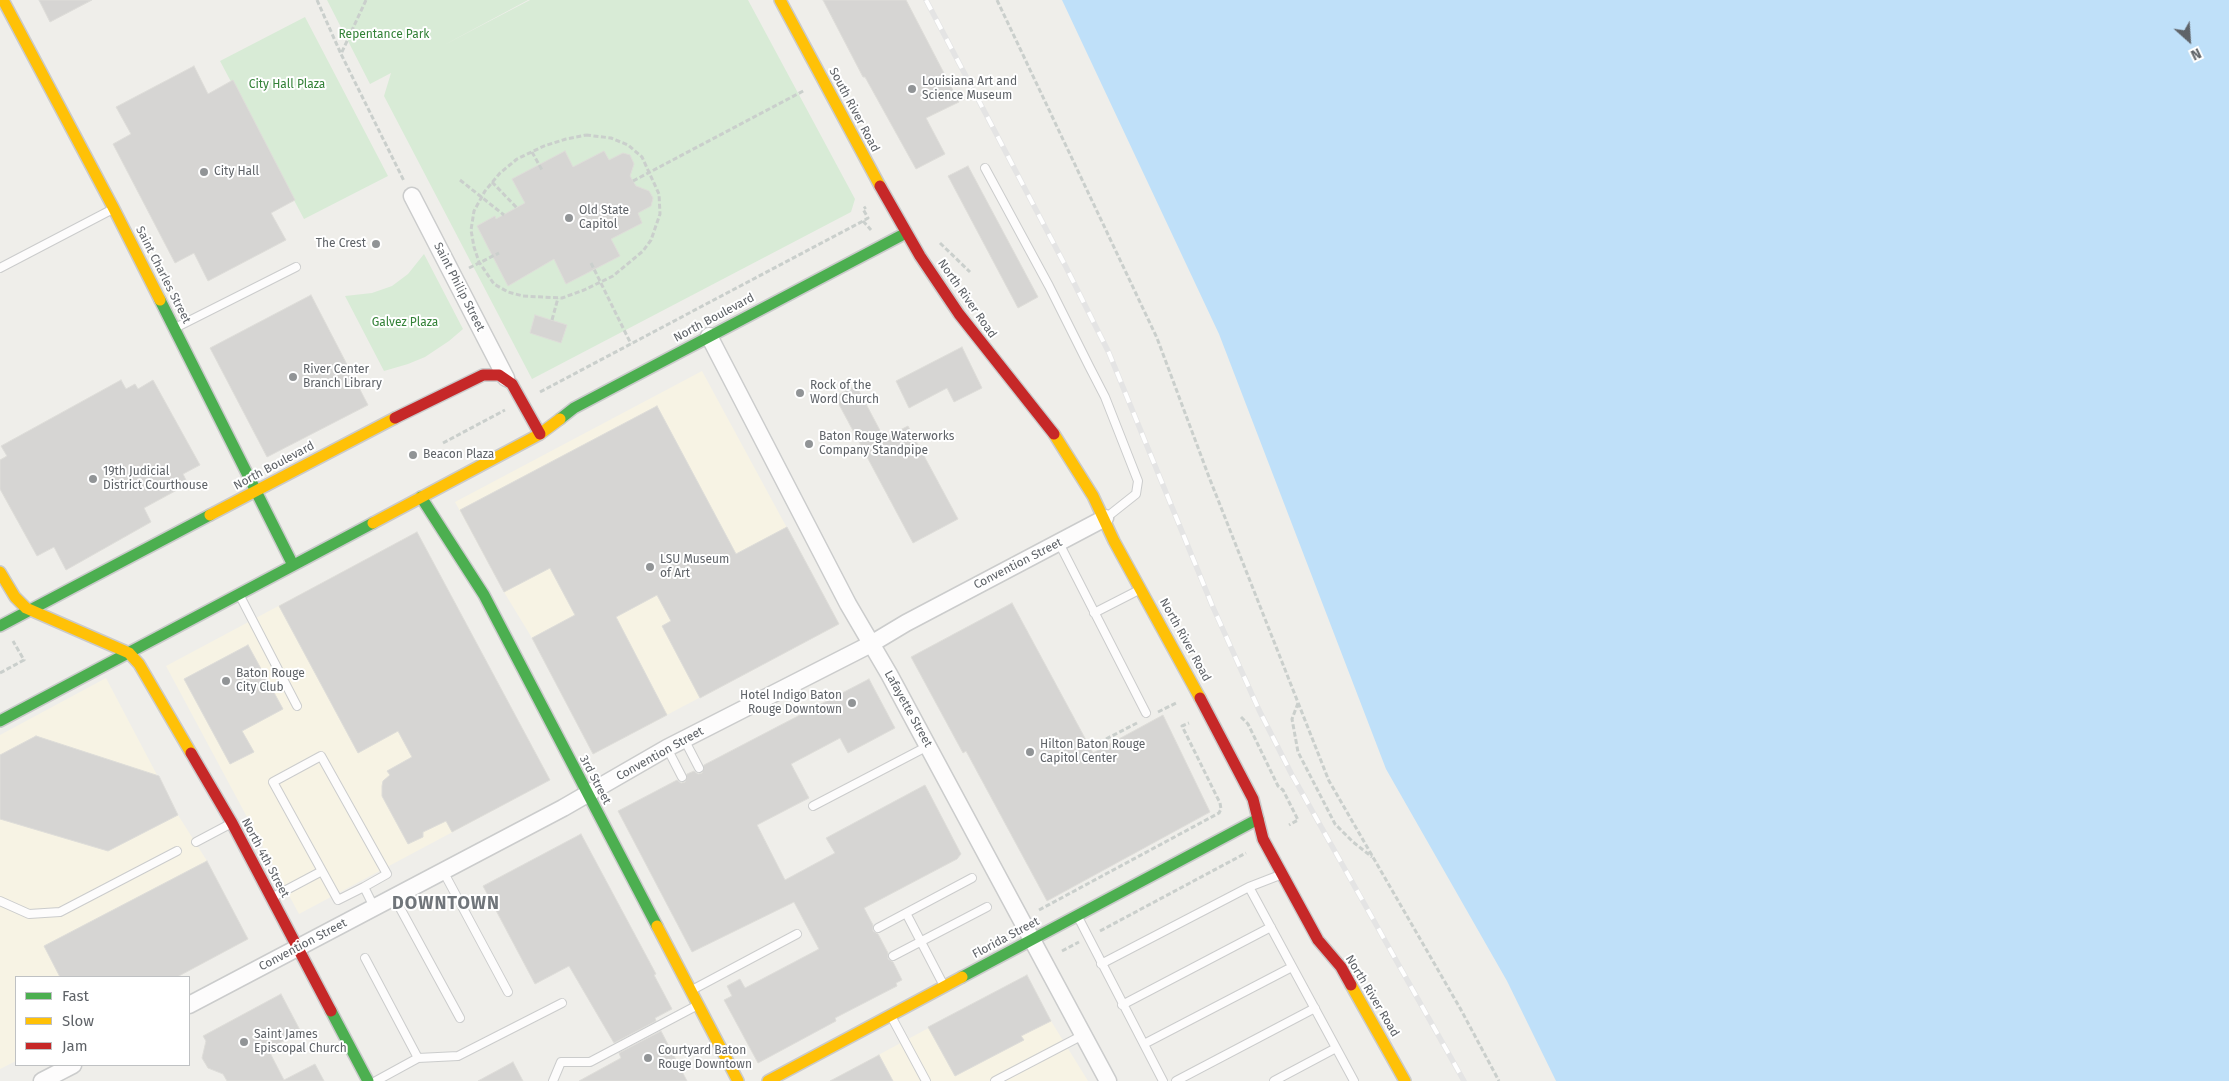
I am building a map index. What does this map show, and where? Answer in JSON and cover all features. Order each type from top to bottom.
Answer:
[{"type":"street","name":"Saint Charles Street","points":[[3,0],[114,209],[293,565]]},
{"type":"street","name":"South River Road","points":[[780,0],[906,232]]},
{"type":"street","name":"Saint Philip Street","points":[[412,196],[506,378]]},
{"type":"street","name":"North Boulevard","points":[[0,721],[540,434],[574,408],[906,232]]},
{"type":"street","name":"North River Road","points":[[906,232],[959,314],[1060,443],[1105,518],[1114,540],[1209,711],[1252,799],[1263,839],[1318,940],[1345,974],[1405,1081]]},
{"type":"street","name":"Lafayette Street","points":[[709,336],[848,604],[928,746],[1083,1035],[1102,1079]]},
{"type":"street","name":"North Boulevard","points":[[0,626],[477,377],[492,373],[506,378]]},
{"type":"street","points":[[506,378],[517,392],[540,434]]},
{"type":"street","name":"3rd Street","points":[[421,497],[484,595],[738,1081]]},
{"type":"street","name":"Convention Street","points":[[190,1003],[587,794],[667,748],[871,644],[932,609],[1105,518]]},
{"type":"street","points":[[0,572],[15,597],[30,610],[129,653]]},
{"type":"street","name":"North 4th Street","points":[[129,653],[139,664],[232,823],[368,1081]]},
{"type":"street","name":"Florida Street","points":[[768,1081],[890,1014],[1258,819]]},
{"type":"street","points":[[42,1081],[71,1066]]},
{"type":"lane","points":[[985,168],[1049,286],[1101,390],[1138,481],[1136,494],[1105,518]]},
{"type":"lane","points":[[0,268],[114,209]]},
{"type":"lane","points":[[174,328],[296,267]]},
{"type":"lane","points":[[1058,543],[1146,714]]},
{"type":"lane","points":[[1094,613],[1141,589]]},
{"type":"lane","points":[[240,594],[297,706]]},
{"type":"lane","points":[[684,739],[699,768]]},
{"type":"lane","points":[[813,806],[928,746]]},
{"type":"lane","points":[[667,748],[682,777]]},
{"type":"lane","points":[[321,756],[387,874],[364,887],[338,900],[273,782],[321,756]]},
{"type":"lane","points":[[196,842],[232,823]]},
{"type":"lane","points":[[0,901],[29,914],[60,912],[177,851]]},
{"type":"lane","points":[[443,870],[508,992]]},
{"type":"lane","points":[[271,898],[322,871]]},
{"type":"lane","points":[[1101,964],[1249,887],[1282,874]]},
{"type":"lane","points":[[878,928],[972,878]]},
{"type":"lane","points":[[364,887],[374,907]]},
{"type":"lane","points":[[1249,887],[1354,1081]]},
{"type":"lane","points":[[394,896],[460,1018]]},
{"type":"lane","points":[[893,956],[987,907]]},
{"type":"lane","points":[[906,913],[944,986]]},
{"type":"lane","points":[[1077,916],[1163,1081]]},
{"type":"lane","points":[[1122,1005],[1271,927]]},
{"type":"lane","points":[[690,991],[797,934]]},
{"type":"lane","points":[[365,958],[418,1058]]},
{"type":"lane","points":[[1144,1044],[1292,967]]},
{"type":"lane","points":[[376,1081],[418,1058],[458,1056],[562,1003]]},
{"type":"lane","points":[[553,1081],[561,1062],[590,1062],[698,1006]]},
{"type":"lane","points":[[1176,1081],[1314,1008]]},
{"type":"lane","points":[[890,1014],[926,1081]]},
{"type":"lane","points":[[995,1081],[1083,1035]]},
{"type":"lane","points":[[1274,1081],[1336,1048]]},
{"type":"path","points":[[316,0],[340,54],[412,196]]},
{"type":"path","points":[[340,54],[366,0]]},
{"type":"path","points":[[997,0],[1156,338],[1329,781],[1375,858],[1499,1081]]},
{"type":"path","points":[[633,181],[823,81]]},
{"type":"path","points":[[586,136],[610,138],[628,145],[642,157],[659,194],[660,214],[651,240],[644,251],[628,265],[601,283],[558,298],[523,296],[508,292],[494,284],[479,262],[474,247],[471,230],[474,211],[481,197],[500,173],[517,159],[532,152],[566,138],[586,136]]},
{"type":"path","points":[[532,152],[542,170]]},
{"type":"path","points":[[460,180],[504,215]]},
{"type":"path","points":[[492,182],[517,208]]},
{"type":"path","points":[[540,392],[863,221],[868,218],[863,209]]},
{"type":"path","points":[[863,221],[870,229]]},
{"type":"path","points":[[938,239],[970,272]]},
{"type":"path","points":[[454,276],[499,253]]},
{"type":"path","points":[[591,263],[632,344]]},
{"type":"path","points":[[552,320],[558,298]]},
{"type":"path","points":[[443,443],[506,410]]},
{"type":"path","points":[[0,673],[24,660],[12,639]]},
{"type":"path","points":[[1298,702],[1292,719],[1298,752],[1335,824],[1353,842],[1375,858]]},
{"type":"path","points":[[1039,910],[1223,810],[1182,726],[1209,711]]},
{"type":"path","points":[[1241,717],[1248,724],[1276,787],[1283,790],[1298,820],[1289,825]]},
{"type":"shaded area","points":[[702,371],[839,624],[593,754],[532,638],[504,592],[455,502]]},
{"type":"shaded area","points":[[417,532],[550,780],[299,914],[166,666]]},
{"type":"shaded area","points":[[106,678],[178,815],[207,861],[248,939],[179,976],[15,976],[15,1062],[0,1069],[0,735]]},
{"type":"shaded area","points":[[1027,975],[1051,1021],[1088,1081],[830,1081]]},
{"type":"green space","name":"Repentance Park","points":[[327,0],[528,0],[444,45],[530,0],[748,0],[855,199],[851,212],[532,379],[384,96],[391,73],[370,84]]},
{"type":"green space","name":"City Hall Plaza","points":[[305,17],[388,176],[304,219],[220,61]]},
{"type":"green space","name":"Galvez Plaza","points":[[424,254],[463,329],[425,357],[384,371],[345,296],[372,293],[392,286],[408,274]]},
{"type":"water","points":[[1062,0],[2229,0],[2229,1081],[1556,1081],[1507,981],[1386,769],[1219,334]]},
{"type":"building","points":[[39,0],[92,0],[50,22]]},
{"type":"building","name":"Louisiana Art and Science Museum","points":[[823,0],[906,0],[959,102],[926,118],[945,154],[916,169],[865,77],[863,77]]},
{"type":"building","name":"City Hall","points":[[194,66],[208,94],[233,80],[295,200],[271,213],[286,240],[208,281],[194,253],[175,263],[113,144],[131,134],[116,107]]},
{"type":"building","name":"Old State Capitol","points":[[565,151],[573,167],[604,151],[609,160],[623,153],[630,155],[634,164],[630,176],[636,186],[649,191],[653,198],[651,206],[638,213],[642,223],[611,239],[620,256],[566,284],[554,259],[508,286],[477,226],[495,216],[496,219],[525,203],[512,179]]},
{"type":"building","points":[[968,166],[1038,297],[1018,308],[948,176]]},
{"type":"building","points":[[311,295],[368,405],[267,457],[210,348]]},
{"type":"building","points":[[535,315],[567,325],[561,343],[530,333]]},
{"type":"building","points":[[962,347],[982,388],[954,402],[947,388],[909,408],[896,381]]},
{"type":"building","name":"19th Judicial District Courthouse","points":[[121,380],[126,389],[135,384],[138,389],[153,380],[200,465],[183,474],[188,484],[144,508],[151,522],[66,570],[54,547],[37,556],[0,489],[0,460],[7,456],[1,446]]},
{"type":"building","points":[[856,385],[884,438],[908,426],[958,519],[913,543],[835,397]]},
{"type":"building","points":[[657,406],[736,554],[787,527],[839,624],[700,698],[662,626],[671,621],[657,595],[616,617],[667,715],[593,754],[532,638],[575,615],[550,568],[504,592],[460,510]]},
{"type":"building","points":[[417,532],[550,780],[452,832],[446,821],[423,832],[423,837],[408,844],[382,796],[383,781],[390,775],[387,771],[412,757],[398,731],[358,753],[279,606]]},
{"type":"building","name":"Hilton Baton Rouge Capitol Center","points":[[1012,603],[1093,753],[1163,715],[1210,812],[1047,901],[966,751],[963,753],[911,657]]},
{"type":"building","points":[[248,645],[283,709],[242,731],[254,752],[230,764],[184,679]]},
{"type":"building","points":[[869,679],[895,728],[848,753],[840,738],[791,764],[809,798],[757,825],[785,880],[835,853],[826,838],[925,785],[961,854],[957,859],[864,908],[873,925],[873,931],[878,934],[888,953],[888,959],[893,962],[902,980],[896,983],[897,986],[835,1018],[836,1021],[758,1063],[724,1000],[732,996],[727,986],[740,979],[745,988],[819,949],[794,902],[692,952],[618,811],[677,780],[681,783],[685,782],[687,774],[694,771],[698,774],[702,773],[704,765]]},
{"type":"building","points":[[36,736],[159,776],[178,815],[108,851],[0,819],[0,755]]},
{"type":"building","points":[[581,834],[656,974],[654,975],[672,1009],[655,1018],[656,1021],[614,1043],[569,966],[535,984],[483,886]]},
{"type":"building","points":[[207,861],[248,939],[179,976],[59,976],[44,946]]},
{"type":"building","points":[[1027,975],[1051,1021],[1021,1036],[1024,1040],[955,1076],[928,1027]]},
{"type":"building","name":"Saint James Episcopal Church","points":[[281,994],[301,1032],[268,1049],[284,1080],[315,1064],[324,1081],[227,1081],[223,1074],[208,1068],[202,1058],[206,1041],[203,1036]]},
{"type":"building","name":"Courtyard Baton Rouge Downtown","points":[[661,1031],[687,1081],[579,1081],[621,1058],[619,1053]]},
{"type":"building","points":[[879,1055],[893,1081],[830,1081]]},
{"type":"building","points":[[513,1062],[523,1081],[478,1081]]},
{"type":"railway","points":[[926,0],[1109,353],[1212,605],[1259,710],[1292,775],[1464,1081]]},
{"type":"traffic: fast","points":[[560,419],[574,408],[906,233]]},
{"type":"traffic: fast","points":[[160,300],[293,565]]},
{"type":"traffic: fast","points":[[421,497],[484,595],[657,926]]},
{"type":"traffic: fast","points":[[0,626],[210,515]]},
{"type":"traffic: fast","points":[[0,721],[373,523]]},
{"type":"traffic: fast","points":[[962,977],[1258,819]]},
{"type":"traffic: fast","points":[[331,1011],[368,1081]]},
{"type":"traffic: slow","points":[[3,0],[160,300]]},
{"type":"traffic: slow","points":[[780,0],[880,186]]},
{"type":"traffic: slow","points":[[210,515],[395,418]]},
{"type":"traffic: slow","points":[[373,523],[540,434],[560,419]]},
{"type":"traffic: slow","points":[[1054,434],[1093,496],[1114,541],[1200,698]]},
{"type":"traffic: slow","points":[[0,572],[15,597],[26,608],[129,653],[139,664],[191,753]]},
{"type":"traffic: slow","points":[[657,926],[738,1081]]},
{"type":"traffic: slow","points":[[768,1081],[962,977]]},
{"type":"traffic: slow","points":[[1351,985],[1405,1081]]},
{"type":"traffic: jam","points":[[880,186],[920,256],[959,314],[1054,434]]},
{"type":"traffic: jam","points":[[395,418],[483,375],[499,375],[512,384],[540,434]]},
{"type":"traffic: jam","points":[[1200,698],[1253,799],[1263,839],[1318,940],[1341,967],[1351,985]]},
{"type":"traffic: jam","points":[[191,753],[232,823],[331,1011]]},
{"type":"place","name":"Louisiana Art and Science Museum","points":[[912,89]]},
{"type":"place","name":"City Hall","points":[[204,172]]},
{"type":"place","name":"Old State Capitol","points":[[569,218]]},
{"type":"place","name":"The Crest","points":[[376,244]]},
{"type":"place","name":"River Center Branch Library","points":[[293,377]]},
{"type":"place","name":"Rock of the Word Church","points":[[800,393]]},
{"type":"place","name":"Baton Rouge Waterworks Company Standpipe","points":[[809,444]]},
{"type":"place","name":"Beacon Plaza","points":[[413,455]]},
{"type":"place","name":"19th Judicial District Courthouse","points":[[93,479]]},
{"type":"place","name":"LSU Museum of Art","points":[[650,567]]},
{"type":"place","name":"Baton Rouge City Club","points":[[226,681]]},
{"type":"place","name":"Hotel Indigo Baton Rouge Downtown","points":[[852,703]]},
{"type":"place","name":"Hilton Baton Rouge Capitol Center","points":[[1030,752]]},
{"type":"place","name":"Saint James Episcopal Church","points":[[244,1042]]},
{"type":"place","name":"Courtyard Baton Rouge Downtown","points":[[648,1058]]},
{"type":"district","name":"DOWNTOWN","points":[[446,904]]}]
